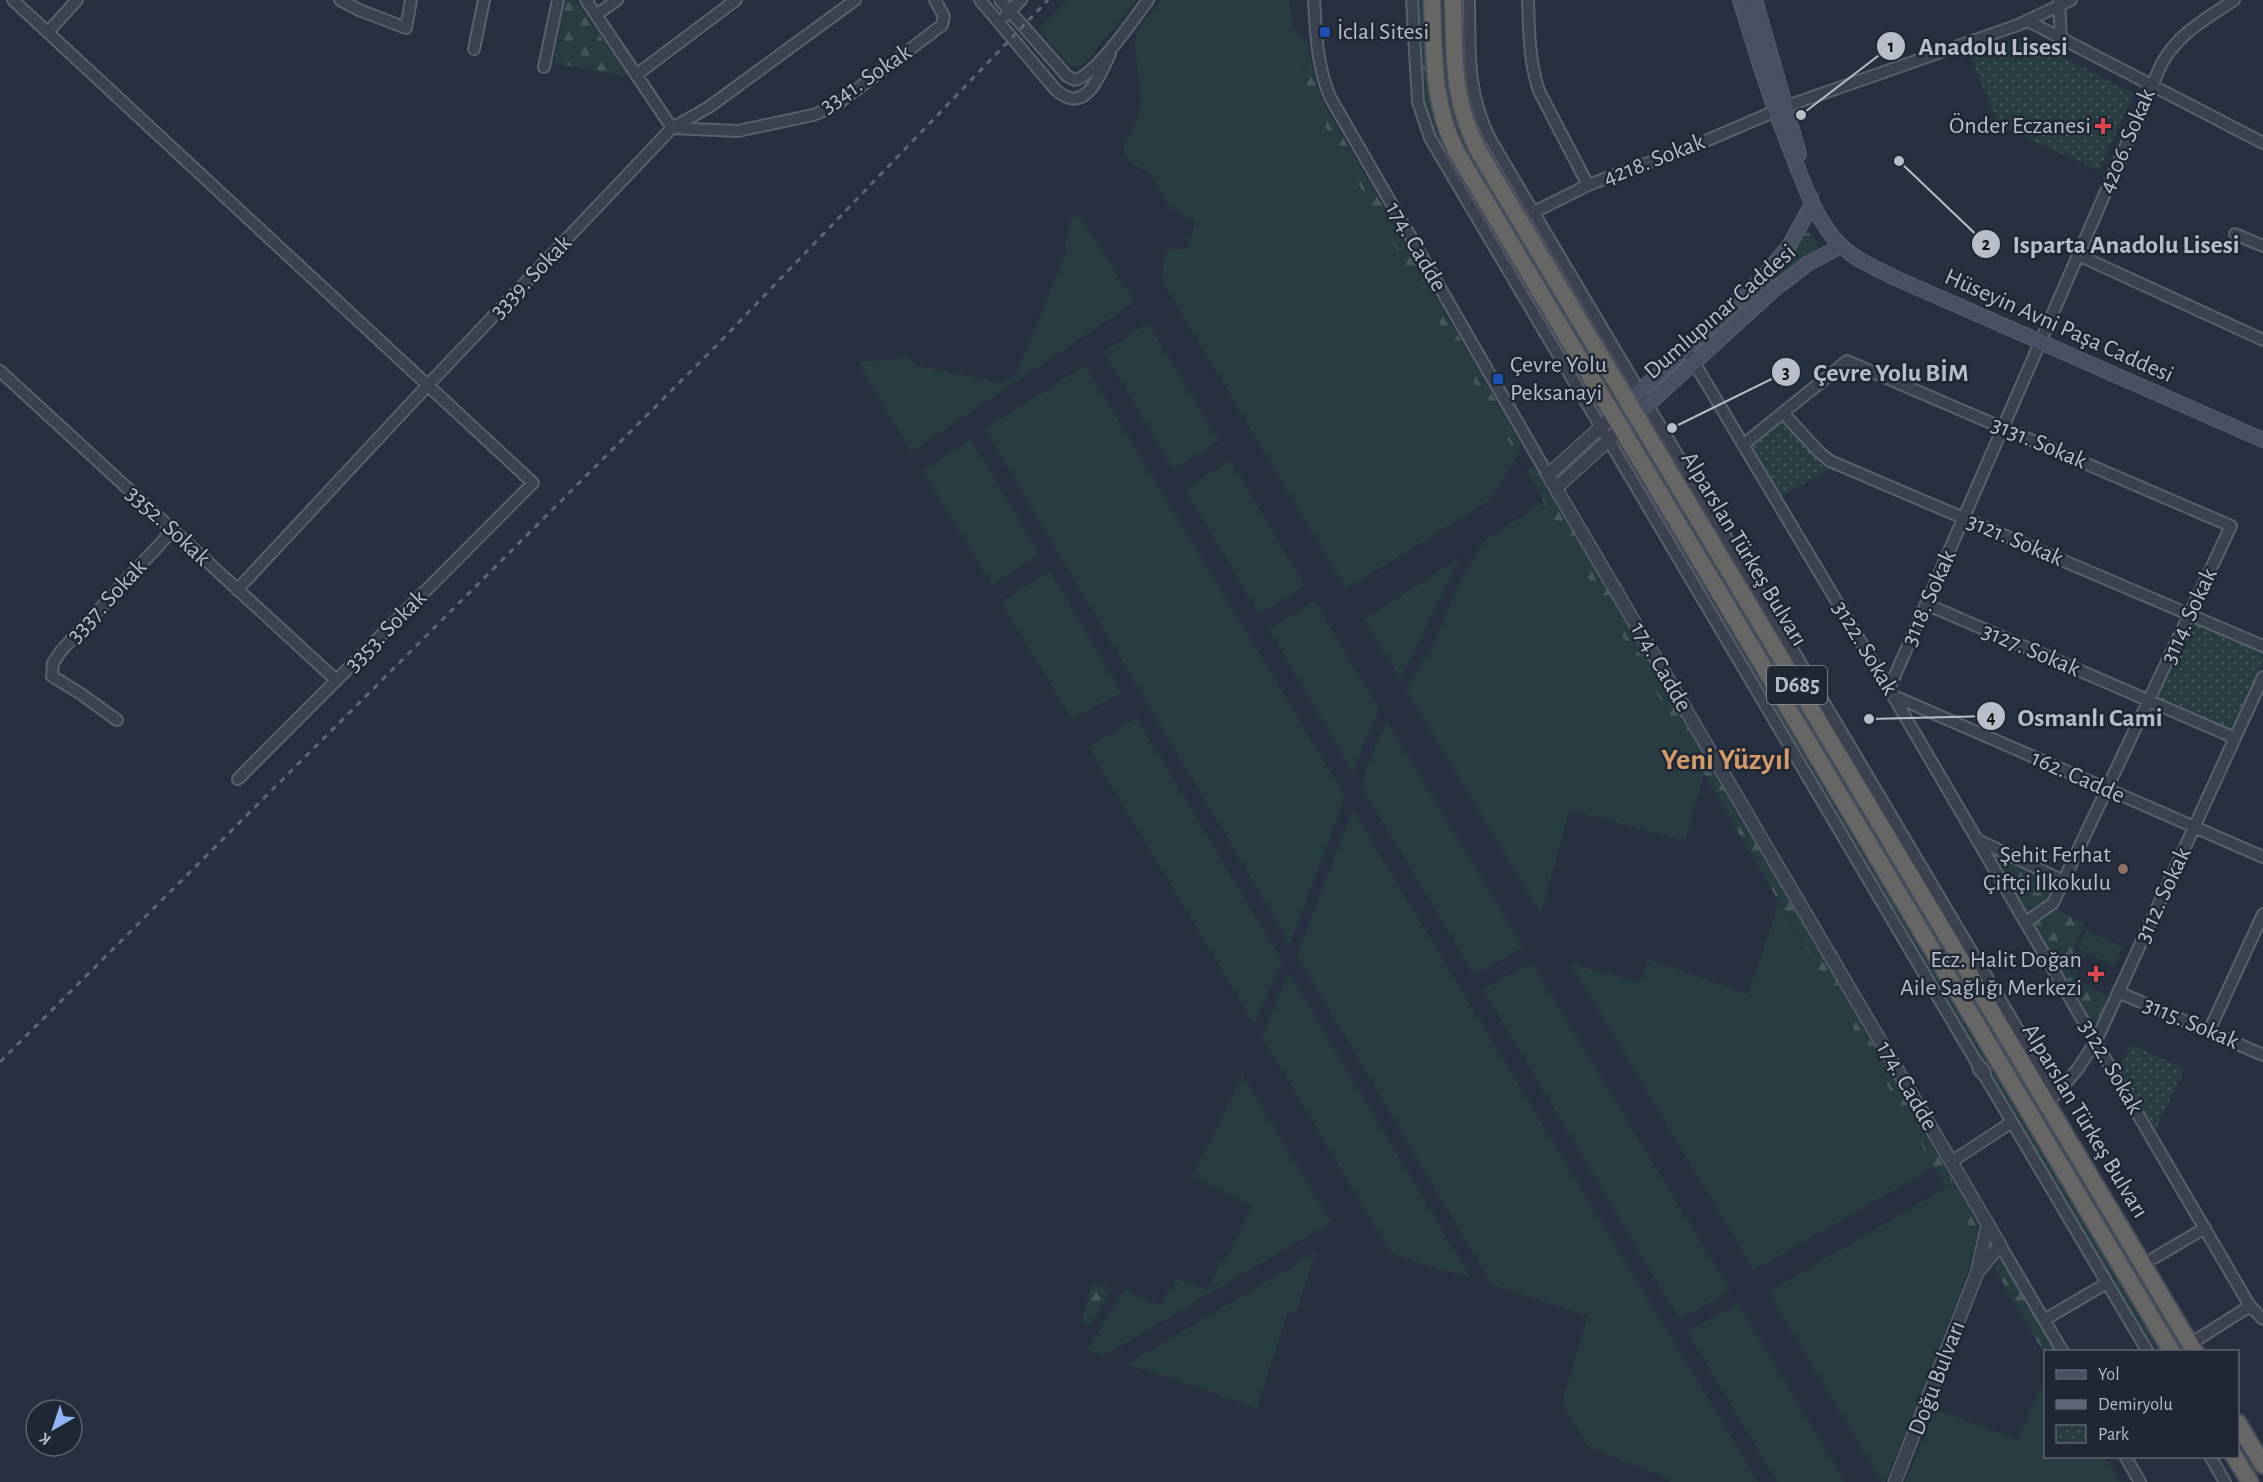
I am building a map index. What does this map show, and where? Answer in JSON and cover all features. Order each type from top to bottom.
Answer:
[{"type":"highway","name":"Alparslan Türkeş Bulvarı","points":[[1432,0],[1436,88],[1443,122],[1463,164],[1614,429],[2171,1350]]},
{"type":"highway","name":"Alparslan Türkeş Bulvarı","points":[[1453,0],[1456,86],[1466,126],[1479,152],[1638,403],[2052,1099],[2193,1348]]},
{"type":"highway","points":[[2239,1425],[2263,1465]]},
{"type":"highway","points":[[2235,1458],[2250,1482]]},
{"type":"main road","points":[[1740,0],[1781,109],[1812,204],[1828,231],[1841,246]]},
{"type":"main road","points":[[1755,0],[1781,109]]},
{"type":"main road","name":"Dumlupınar Caddesi","points":[[1614,429],[1686,349],[1776,264],[1789,246],[1812,204]]},
{"type":"main road","name":"Dumlupınar Caddesi","points":[[1638,403],[1694,363],[1777,287],[1809,263],[1841,246]]},
{"type":"main road","name":"Hüseyin Avni Paşa Caddesi","points":[[1841,246],[1893,278],[2263,440]]},
{"type":"street","points":[[13,0],[428,385]]},
{"type":"street","points":[[48,32],[77,0]]},
{"type":"street","points":[[340,0],[406,28],[411,0]]},
{"type":"street","points":[[474,49],[484,0]]},
{"type":"street","points":[[544,67],[558,0]]},
{"type":"street","points":[[586,0],[672,128]]},
{"type":"street","points":[[596,15],[617,0]]},
{"type":"street","points":[[636,75],[736,0]]},
{"type":"street","name":"3339. Sokak","points":[[237,590],[672,128],[709,107],[855,0]]},
{"type":"street","name":"3341. Sokak","points":[[672,128],[738,131],[826,111],[839,104],[928,36],[944,21],[942,11],[935,0]]},
{"type":"street","points":[[980,0],[1054,89],[1071,98],[1083,96],[1091,89],[1118,40]]},
{"type":"street","points":[[1000,0],[1072,80],[1084,77],[1118,40],[1148,0]]},
{"type":"street","points":[[998,22],[1021,0]]},
{"type":"street","name":"174. Cadde","points":[[1314,0],[1318,51],[1325,85],[1330,97],[1548,475],[2062,1350]]},
{"type":"street","points":[[1412,0],[1418,102],[1426,128],[1600,427]]},
{"type":"street","points":[[1469,0],[1471,73],[1476,105],[1490,139],[1534,212],[1638,403]]},
{"type":"street","points":[[1528,0],[1530,57],[1539,91],[1588,185]]},
{"type":"street","points":[[2045,0],[2048,12]]},
{"type":"street","name":"4206. Sokak","points":[[2040,342],[2165,57],[2177,41],[2191,29],[2234,0]]},
{"type":"street","points":[[2061,39],[2064,2]]},
{"type":"street","name":"4218. Sokak","points":[[1534,212],[1588,185],[1694,146],[1781,109],[2028,21],[2064,2]]},
{"type":"street","points":[[2028,21],[2263,143]]},
{"type":"street","points":[[2235,234],[2263,246]]},
{"type":"street","points":[[2078,255],[2263,340]]},
{"type":"street","name":"3118. Sokak","points":[[1892,692],[1926,604],[2040,342]]},
{"type":"street","name":"3122. Sokak","points":[[1686,349],[1892,692],[2250,1306],[2263,1319]]},
{"type":"street","name":"3131. Sokak","points":[[1783,413],[1847,361],[2231,526]]},
{"type":"street","name":"3352. Sokak","points":[[0,371],[336,680]]},
{"type":"street","name":"3353. Sokak","points":[[238,779],[533,483],[428,385]]},
{"type":"street","points":[[1743,445],[1783,413]]},
{"type":"street","name":"3121. Sokak","points":[[1783,413],[1819,452],[1830,460],[2263,646]]},
{"type":"street","points":[[1548,475],[1600,427]]},
{"type":"street","points":[[1600,427],[1614,429]]},
{"type":"street","points":[[1556,488],[1614,429]]},
{"type":"street","points":[[1614,429],[1979,1070],[1986,1078],[2147,1350]]},
{"type":"street","name":"3114. Sokak","points":[[2026,922],[2053,903],[2231,526]]},
{"type":"street","name":"3337. Sokak","points":[[117,720],[52,676],[53,663],[61,651],[173,530]]},
{"type":"street","name":"3127. Sokak","points":[[1926,604],[2235,738]]},
{"type":"street","name":"3112. Sokak","points":[[2052,1099],[2077,1070],[2096,1041],[2263,677]]},
{"type":"street","name":"162. Cadde","points":[[1892,692],[2263,857]]},
{"type":"street","points":[[1978,840],[2064,881]]},
{"type":"street","points":[[2209,1031],[2263,914]]},
{"type":"street","name":"3115. Sokak","points":[[2118,992],[2263,1055]]},
{"type":"street","points":[[1951,1162],[2012,1122]]},
{"type":"street","name":"Doğu Bulvarı","points":[[1895,1482],[1977,1274],[1988,1224]]},
{"type":"street","points":[[2154,1258],[2205,1228]]},
{"type":"street","name":"Doğu Bulvarı","points":[[1977,1274],[2000,1245]]},
{"type":"street","points":[[2044,1320],[2107,1283]]},
{"type":"street","points":[[2193,1348],[2250,1306]]},
{"type":"street","points":[[2126,1458],[2140,1482]]},
{"type":"street","points":[[2211,1458],[2225,1482]]},
{"type":"green space","points":[[566,0],[575,0],[626,73],[624,77],[554,63]]},
{"type":"green space","points":[[1068,0],[1137,0],[1083,65],[1072,67],[1038,30]]},
{"type":"green space","points":[[1161,0],[1289,0],[1293,29],[1308,42],[1310,58],[1303,67],[1307,92],[1315,109],[1517,456],[1489,501],[1346,589],[1162,281],[1164,259],[1168,248],[1184,250],[1188,248],[1195,221],[1171,209],[1152,176],[1128,160],[1123,150],[1139,114],[1141,103],[1135,43],[1137,31]]},
{"type":"green space","points":[[1418,0],[1423,0],[1427,82],[1421,82]]},
{"type":"green space","points":[[2027,40],[2036,42],[2134,94],[2099,171],[1998,125],[1970,55],[2001,44]]},
{"type":"green space","points":[[1310,58],[1323,103],[1520,442],[1521,448],[1517,456],[1315,109],[1303,77]]},
{"type":"green space","points":[[1421,82],[1427,82],[1433,116],[1447,152],[1598,406],[1595,409],[1436,139],[1425,112]]},
{"type":"green space","points":[[1079,216],[1135,302],[911,452],[858,362],[909,358],[915,365],[1004,383],[1016,375],[1067,250],[1065,243],[1072,217]]},
{"type":"green space","points":[[1805,233],[1809,233],[1819,243],[1818,247],[1696,354],[1692,348],[1790,255]]},
{"type":"green space","points":[[1148,323],[1219,441],[1173,469],[1104,352]]},
{"type":"green space","points":[[1085,365],[1345,796],[1290,944],[985,429]]},
{"type":"green space","points":[[1782,422],[1820,463],[1829,469],[1782,496],[1752,446]]},
{"type":"green space","points":[[971,439],[1039,554],[992,585],[923,471]]},
{"type":"green space","points":[[1621,443],[2161,1350],[2155,1350],[1617,445]]},
{"type":"green space","points":[[1230,460],[1305,586],[1259,614],[1185,489]]},
{"type":"green space","points":[[1533,467],[1536,468],[1977,1222],[1977,1239],[1526,471]]},
{"type":"green space","points":[[1544,502],[1704,774],[1685,841],[1569,810],[1541,914],[1406,689],[1432,647],[1462,578],[1485,540]]},
{"type":"green space","points":[[1460,557],[1416,648],[1400,678],[1364,620]]},
{"type":"green space","points":[[1050,571],[1121,692],[1072,720],[1001,602]]},
{"type":"green space","points":[[1314,601],[1379,709],[1353,772],[1269,630]]},
{"type":"green space","points":[[2192,622],[2263,652],[2263,663],[2232,731],[2158,698]]},
{"type":"green space","points":[[1137,718],[1282,961],[1254,1024],[1088,747]]},
{"type":"green space","points":[[1387,721],[1523,947],[1474,975],[1361,785]]},
{"type":"green space","points":[[1353,810],[1758,1482],[1670,1482],[1670,1479],[1588,1447],[1562,1403],[1588,1316],[1492,1285],[1297,955]]},
{"type":"green space","points":[[1995,853],[2056,882],[2048,899],[2027,913],[1993,856]]},
{"type":"green space","points":[[1779,903],[1935,1167],[1754,1270],[1571,964],[1640,982],[1648,959],[1748,994]]},
{"type":"green space","points":[[2055,909],[2085,924],[2074,949],[2085,955],[2074,980],[2109,996],[2096,1023],[2092,1023],[2034,923]]},
{"type":"green space","points":[[2086,930],[2123,947],[2114,966],[2077,948]]},
{"type":"green space","points":[[1532,963],[1730,1290],[1680,1320],[1483,989]]},
{"type":"green space","points":[[1289,973],[1471,1278],[1391,1253],[1262,1037]]},
{"type":"green space","points":[[2131,1044],[2185,1069],[2154,1133],[2118,1071]]},
{"type":"green space","points":[[1243,1076],[1331,1222],[1103,1356],[1087,1350],[1125,1289],[1147,1301],[1161,1304],[1176,1279],[1206,1289],[1219,1263],[1226,1260],[1252,1206],[1192,1176]]},
{"type":"green space","points":[[1947,1187],[1977,1239],[1969,1269],[1914,1413],[1885,1482],[1882,1482],[1768,1292]]},
{"type":"green space","points":[[1315,1253],[1296,1313],[1288,1311],[1257,1408],[1127,1364]]},
{"type":"green space","points":[[1999,1262],[2004,1263],[2055,1350],[2044,1350],[2044,1353],[1994,1268]]},
{"type":"green space","points":[[1092,1283],[1112,1288],[1090,1325],[1082,1323]]},
{"type":"green space","points":[[1738,1303],[1845,1482],[1777,1482],[1687,1332]]},
{"type":"green space","points":[[2039,1391],[2044,1392],[2044,1458],[2106,1458],[2120,1482],[1905,1482],[1935,1409],[2018,1440]]},
{"type":"railway","points":[[0,1062],[714,348],[1048,0]]},
{"type":"place","name":"İclal Sitesi","points":[[1325,32]]},
{"type":"place","name":"Anadolu Lisesi","points":[[1801,115]]},
{"type":"place","name":"Önder Eczanesi","points":[[2103,126]]},
{"type":"place","name":"Isparta Anadolu Lisesi","points":[[1899,161]]},
{"type":"place","name":"Çevre Yolu Peksanayi","points":[[1498,379]]},
{"type":"place","name":"Çevre Yolu BİM","points":[[1672,428]]},
{"type":"place","name":"Osmanlı Cami","points":[[1869,719]]},
{"type":"place","name":"Şehit Ferhat Çiftçi İlkokulu","points":[[2123,869]]},
{"type":"place","name":"Ecz. Halit Doğan Aile Sağlığı Merkezi","points":[[2096,974]]},
{"type":"district","name":"Yeni Yüzyıl","points":[[1726,760]]}]
